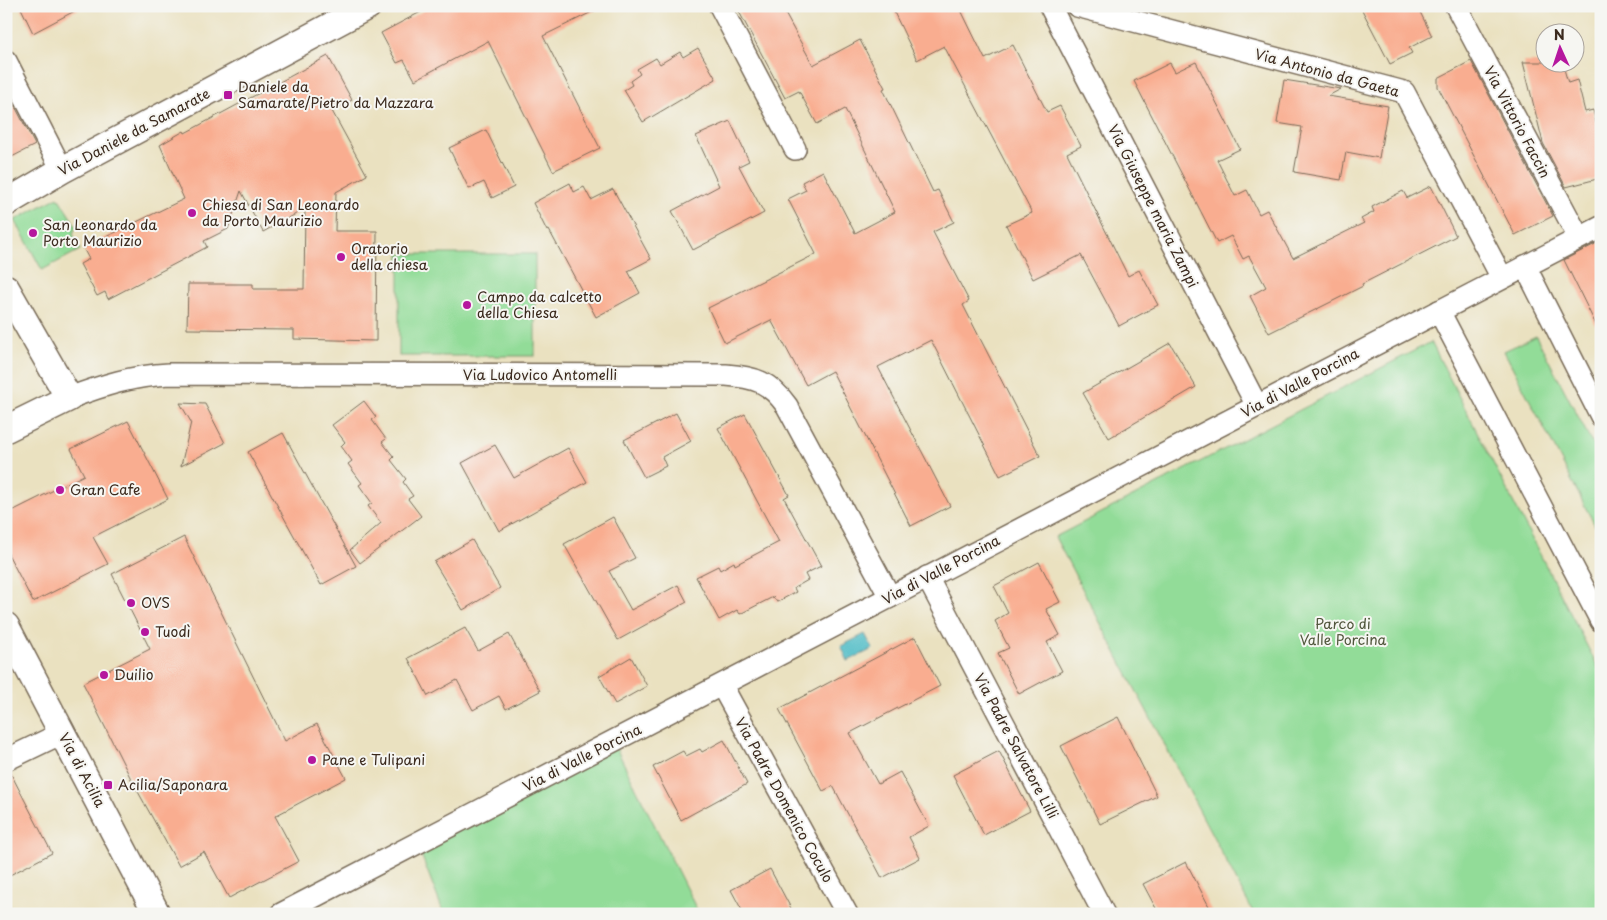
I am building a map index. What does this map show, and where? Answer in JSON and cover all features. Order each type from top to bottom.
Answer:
[{"type":"street","name":"Via Daniele da Samarate","points":[[6,203],[62,170],[368,6]]},
{"type":"street","points":[[720,6],[796,149]]},
{"type":"street","name":"Via Giuseppe maria Zampi","points":[[1050,6],[1257,406]]},
{"type":"street","name":"Via Antonio da Gaeta","points":[[1077,6],[1404,92],[1502,278]]},
{"type":"street","name":"Via Vittorio Faccin","points":[[1456,6],[1579,238]]},
{"type":"street","points":[[6,61],[62,170]]},
{"type":"street","name":"Via di Valle Porcina","points":[[281,914],[1601,227]]},
{"type":"street","points":[[1525,266],[1601,416]]},
{"type":"street","points":[[6,288],[69,398],[6,429]]},
{"type":"street","points":[[1440,311],[1601,621]]},
{"type":"street","name":"Via Ludovico Antomelli","points":[[69,398],[125,379],[169,374],[726,375],[752,378],[764,382],[774,390],[787,406],[890,597]]},
{"type":"street","name":"Via Padre Salvatore Lilli","points":[[927,578],[1104,914]]},
{"type":"street","name":"Via di Acilia","points":[[6,626],[158,914]]},
{"type":"street","name":"Via Padre Domenico Coculo","points":[[722,686],[847,914]]},
{"type":"street","points":[[6,760],[62,733]]},
{"type":"green space","points":[[58,197],[76,226],[73,234],[80,250],[42,270],[15,220]]},
{"type":"green space","name":"Campo da calcetto della Chiesa","points":[[399,254],[535,254],[535,356],[399,356]]},
{"type":"green space","points":[[1536,336],[1601,460],[1601,537],[1504,351]]},
{"type":"green space","name":"Parco di Valle Porcina","points":[[1431,342],[1601,673],[1601,914],[1254,914],[1055,537]]},
{"type":"green space","points":[[613,742],[699,914],[444,914],[417,844]]},
{"type":"water","points":[[865,634],[873,649],[848,661],[841,646]]},
{"type":"building","points":[[20,6],[84,6],[33,33]]},
{"type":"building","points":[[432,6],[604,6],[543,36],[600,148],[553,171],[488,41],[415,80],[404,60],[397,63],[381,33]]},
{"type":"building","points":[[736,6],[781,6],[813,65],[860,40],[885,88],[883,89],[933,192],[938,190],[954,222],[933,232],[969,301],[963,305],[1040,456],[1000,476],[931,340],[878,367],[950,506],[911,526],[832,371],[806,385],[771,320],[725,343],[708,308],[816,254],[788,199],[806,190],[802,182],[823,171],[855,233],[895,212],[845,109],[817,124],[799,91],[785,98]]},
{"type":"building","points":[[891,6],[959,6],[985,59],[1013,45],[1047,112],[1060,106],[1081,146],[1067,153],[1128,276],[1139,270],[1158,305],[1119,326],[1081,255],[1033,279],[1006,225],[1032,213],[944,46],[917,60]]},
{"type":"building","points":[[1360,6],[1417,6],[1432,36],[1409,48],[1412,53],[1390,64]]},
{"type":"building","points":[[698,48],[716,79],[643,122],[624,90],[632,85],[630,81],[640,74],[637,69],[656,58],[660,64],[680,52],[683,57]]},
{"type":"building","points":[[328,56],[352,100],[332,111],[367,175],[336,192],[335,231],[377,231],[376,341],[294,339],[294,330],[187,329],[188,284],[253,284],[253,289],[304,289],[305,209],[263,232],[241,191],[228,229],[204,241],[207,247],[108,299],[105,292],[97,296],[80,264],[89,259],[83,248],[184,199],[160,145]]},
{"type":"building","points":[[1471,61],[1553,216],[1515,235],[1438,87],[1438,78]]},
{"type":"building","points":[[1196,62],[1240,149],[1217,160],[1235,196],[1247,190],[1259,214],[1267,210],[1293,258],[1364,223],[1361,219],[1374,212],[1372,207],[1403,191],[1407,198],[1431,186],[1456,236],[1362,284],[1363,286],[1269,333],[1250,296],[1266,287],[1249,256],[1243,259],[1231,236],[1217,243],[1134,81],[1170,63],[1175,72]]},
{"type":"building","points":[[1523,62],[1534,62],[1534,72],[1565,72],[1568,83],[1577,80],[1585,112],[1593,110],[1601,142],[1601,178],[1566,187],[1543,143]]},
{"type":"building","points":[[1284,80],[1341,89],[1328,96],[1388,106],[1379,158],[1346,152],[1341,180],[1294,172],[1302,127],[1277,123]]},
{"type":"building","points":[[6,89],[35,145],[6,160]]},
{"type":"building","points":[[730,121],[749,161],[739,166],[764,213],[693,250],[672,211],[719,186],[696,136]]},
{"type":"building","points":[[486,130],[514,187],[492,198],[484,182],[469,189],[449,148]]},
{"type":"building","points":[[570,183],[574,192],[584,187],[591,200],[613,189],[651,259],[628,271],[640,293],[596,317],[533,203]]},
{"type":"building","points":[[1601,241],[1601,335],[1564,260]]},
{"type":"building","points":[[1170,343],[1196,387],[1109,438],[1083,393]]},
{"type":"building","points":[[364,401],[376,417],[372,420],[386,439],[382,442],[394,457],[391,460],[406,479],[403,482],[413,496],[408,499],[421,516],[360,563],[350,550],[381,523],[368,506],[372,503],[359,485],[362,483],[348,464],[352,461],[341,446],[345,442],[332,425]]},
{"type":"building","points":[[180,403],[205,404],[225,443],[181,466],[191,422]]},
{"type":"building","points":[[676,413],[691,441],[662,457],[666,466],[644,477],[624,440]]},
{"type":"building","points":[[745,414],[789,495],[784,498],[821,566],[805,574],[808,580],[794,588],[796,592],[777,602],[773,597],[740,614],[737,610],[719,620],[696,577],[718,566],[720,570],[734,562],[735,565],[779,542],[718,428]]},
{"type":"building","points":[[128,421],[168,499],[93,537],[108,564],[33,602],[6,550],[6,514],[84,475],[71,449]]},
{"type":"building","points":[[283,433],[356,566],[321,585],[248,452]]},
{"type":"building","points":[[495,445],[514,478],[568,448],[587,482],[499,531],[462,463]]},
{"type":"building","points":[[613,517],[635,558],[609,571],[631,610],[678,585],[687,602],[618,640],[564,544]]},
{"type":"building","points":[[184,537],[285,741],[317,724],[346,778],[275,816],[299,861],[229,898],[204,852],[179,866],[131,779],[83,683],[150,649],[112,574]]},
{"type":"building","points":[[472,540],[500,588],[463,610],[434,562]]},
{"type":"building","points":[[1039,562],[1060,602],[1046,609],[1060,635],[1047,642],[1062,671],[1019,694],[998,653],[1009,648],[995,621],[1008,613],[994,586]]},
{"type":"building","points":[[465,628],[478,651],[509,634],[540,691],[506,709],[499,696],[473,710],[457,680],[428,696],[408,658]]},
{"type":"building","points":[[915,637],[940,686],[850,733],[878,784],[900,772],[929,826],[909,837],[920,858],[882,878],[833,786],[823,791],[779,709]]},
{"type":"building","points":[[631,657],[647,686],[615,704],[599,676]]},
{"type":"building","points":[[1118,717],[1157,796],[1100,824],[1061,746]]},
{"type":"building","points":[[724,740],[747,784],[681,820],[653,767],[683,751],[686,756],[700,749],[702,752]]},
{"type":"building","points":[[999,751],[1030,811],[984,835],[953,775]]},
{"type":"building","points":[[6,772],[10,772],[52,853],[6,877]]},
{"type":"building","points":[[1186,862],[1213,914],[1159,914],[1143,884]]},
{"type":"building","points":[[770,869],[794,914],[744,914],[731,890]]},
{"type":"place","name":"Daniele da Samarate/Pietro da Mazzara","points":[[228,95]]},
{"type":"place","name":"Chiesa di San Leonardo da Porto Maurizio","points":[[192,213]]},
{"type":"place","name":"San Leonardo da Porto Maurizio","points":[[33,233]]},
{"type":"place","name":"Oratorio della chiesa","points":[[341,257]]},
{"type":"place","name":"Campo da calcetto della Chiesa","points":[[467,305]]},
{"type":"place","name":"Gran Cafe","points":[[60,490]]},
{"type":"place","name":"OVS","points":[[131,603]]},
{"type":"place","name":"Tuodì","points":[[145,632]]},
{"type":"place","name":"Duilio","points":[[104,675]]},
{"type":"place","name":"Pane e Tulipani","points":[[312,760]]},
{"type":"place","name":"Acilia/Saponara","points":[[108,785]]}]
